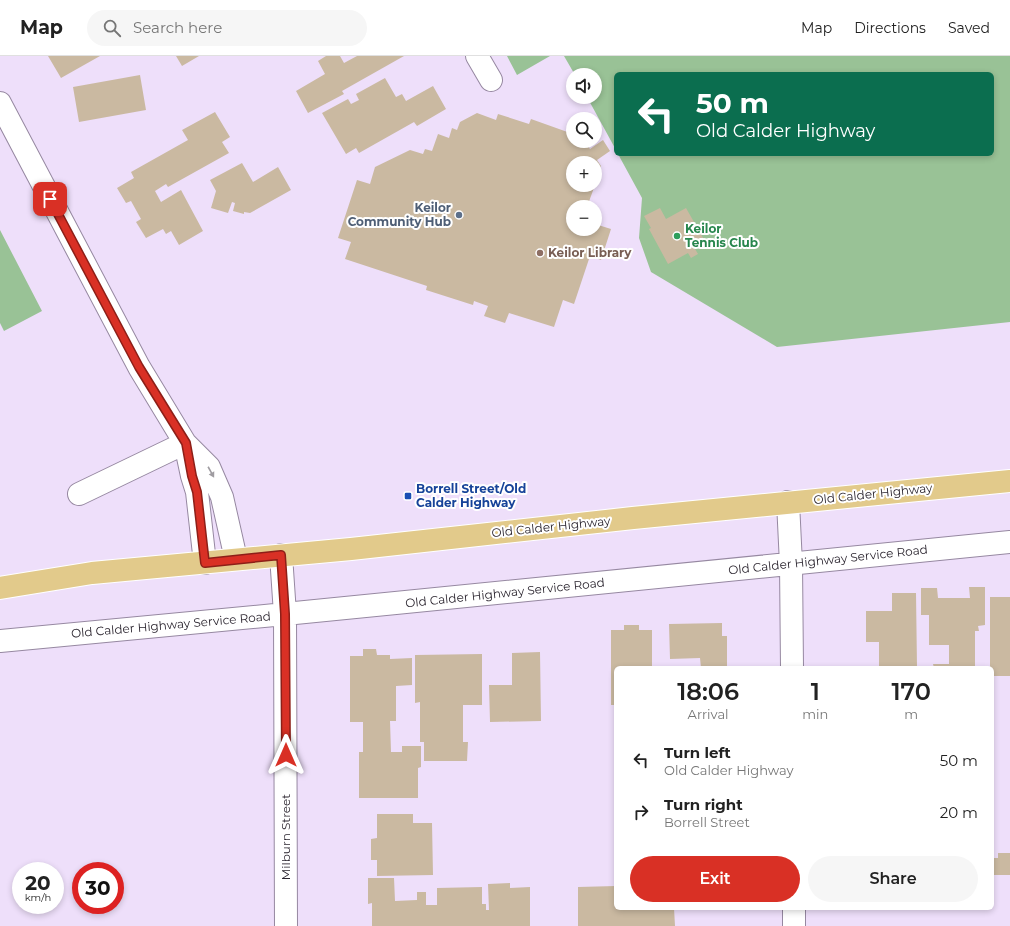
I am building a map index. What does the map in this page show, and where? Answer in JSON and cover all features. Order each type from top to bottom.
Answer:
[{"type":"main road","name":"Old Calder Highway","points":[[0,588],[92,573],[236,560],[788,502],[1010,481]]},
{"type":"main road","name":"Old Calder Highway","points":[[0,572],[92,573]]},
{"type":"street","points":[[477,56],[491,80]]},
{"type":"street","points":[[0,103],[132,354],[186,443],[209,467],[225,507],[236,560]]},
{"type":"street","points":[[79,494],[186,443]]},
{"type":"street","points":[[186,443],[192,476],[197,492],[205,563]]},
{"type":"street","points":[[788,502],[791,564],[792,666]]},
{"type":"street","name":"Old Calder Highway Service Road","points":[[0,641],[1010,542]]},
{"type":"street","name":"Milburn Street","points":[[281,555],[285,614],[286,926]]},
{"type":"street","points":[[794,910],[794,926]]},
{"type":"green space","points":[[507,56],[550,56],[517,75]]},
{"type":"green space","points":[[564,56],[1010,56],[1010,322],[777,347],[651,272],[639,238],[642,198],[619,156],[994,156],[994,72],[614,72],[614,146],[602,124],[602,112],[595,112],[591,104],[602,104],[602,68],[571,68]]},
{"type":"green space","points":[[0,230],[42,311],[4,331],[0,323]]},
{"type":"building","points":[[48,56],[100,56],[61,78]]},
{"type":"building","points":[[176,56],[199,56],[182,66]]},
{"type":"building","points":[[326,56],[340,56],[344,63],[357,56],[404,56],[342,91],[344,94],[308,113],[296,91],[325,74],[318,61]]},
{"type":"building","points":[[140,75],[146,110],[79,122],[73,87]]},
{"type":"building","points":[[385,78],[396,97],[402,94],[406,101],[433,86],[446,109],[417,126],[414,122],[359,153],[356,148],[346,154],[322,113],[348,99],[351,104],[359,100],[356,94]]},
{"type":"building","points":[[215,112],[230,137],[222,142],[229,153],[168,187],[166,184],[155,191],[161,202],[181,190],[203,231],[179,245],[171,231],[166,234],[163,229],[146,238],[136,222],[141,219],[131,201],[126,203],[117,188],[134,178],[131,172],[188,140],[182,130]]},
{"type":"building","name":"Keilor Community Hub","points":[[477,113],[496,120],[498,114],[529,124],[531,119],[566,132],[566,148],[602,148],[603,140],[610,151],[602,157],[566,156],[566,192],[592,192],[590,200],[566,200],[566,236],[602,236],[602,226],[611,229],[601,260],[590,256],[574,304],[563,300],[554,327],[509,313],[505,323],[484,316],[488,306],[474,301],[473,305],[426,290],[427,286],[345,259],[351,242],[338,238],[357,180],[370,184],[375,167],[410,150],[423,154],[425,149],[432,151],[438,134],[449,138],[452,128],[457,130],[460,122]]},
{"type":"building","points":[[242,163],[253,182],[278,167],[291,190],[250,213],[244,212],[244,214],[233,211],[235,203],[232,202],[228,213],[211,208],[216,191],[210,180]]},
{"type":"building","name":"Keilor Tennis Club","points":[[660,208],[666,219],[686,208],[706,243],[695,249],[698,254],[691,258],[688,253],[668,264],[649,229],[651,228],[644,216]]},
{"type":"building","points":[[969,587],[985,587],[985,625],[978,626],[979,631],[975,631],[975,666],[934,666],[933,664],[949,664],[949,645],[929,645],[929,615],[921,615],[921,588],[937,588],[938,598],[970,598]]},
{"type":"building","points":[[892,593],[916,593],[917,666],[879,666],[879,642],[866,642],[866,611],[892,611]]},
{"type":"building","points":[[990,597],[1010,597],[1010,676],[994,676],[994,666],[990,666]]},
{"type":"building","points":[[722,623],[722,636],[727,636],[727,666],[701,666],[700,658],[670,659],[669,624]]},
{"type":"building","points":[[624,625],[639,625],[639,630],[652,630],[652,666],[614,666],[614,705],[611,705],[611,630],[624,630]]},
{"type":"building","points":[[363,649],[376,649],[377,655],[390,655],[390,659],[412,658],[412,685],[396,686],[396,721],[390,721],[391,752],[402,752],[402,746],[421,746],[421,767],[418,768],[418,798],[359,798],[359,752],[363,752],[363,722],[350,722],[350,656],[363,656]]},
{"type":"building","points":[[540,652],[541,721],[490,722],[489,685],[512,685],[512,653]]},
{"type":"building","points":[[482,654],[482,705],[463,705],[463,742],[468,742],[467,761],[424,761],[424,742],[420,742],[420,702],[415,703],[415,655]]},
{"type":"building","points":[[377,814],[413,814],[413,823],[432,823],[433,875],[377,876],[377,860],[371,860],[371,839],[377,838]]},
{"type":"building","points":[[998,853],[1010,853],[1010,875],[994,875],[994,858],[998,858]]},
{"type":"building","points":[[368,878],[394,878],[395,901],[417,900],[417,892],[426,892],[426,905],[437,905],[437,888],[482,887],[482,904],[486,904],[486,910],[489,910],[488,884],[510,883],[510,888],[530,887],[530,926],[372,926],[372,903],[368,904]]},
{"type":"building","points":[[614,886],[614,910],[674,910],[675,926],[578,926],[578,887]]},
{"type":"place","name":"Keilor Community Hub","points":[[459,215]]},
{"type":"place","name":"Keilor Tennis Club","points":[[677,236]]},
{"type":"place","name":"Keilor Library","points":[[540,253]]},
{"type":"place","name":"Borrell Street/Old Calder Highway","points":[[408,496]]},
{"type":"route","points":[[50,199],[139,367],[186,443],[199,503],[205,563],[281,555],[285,614],[286,755]]}]
